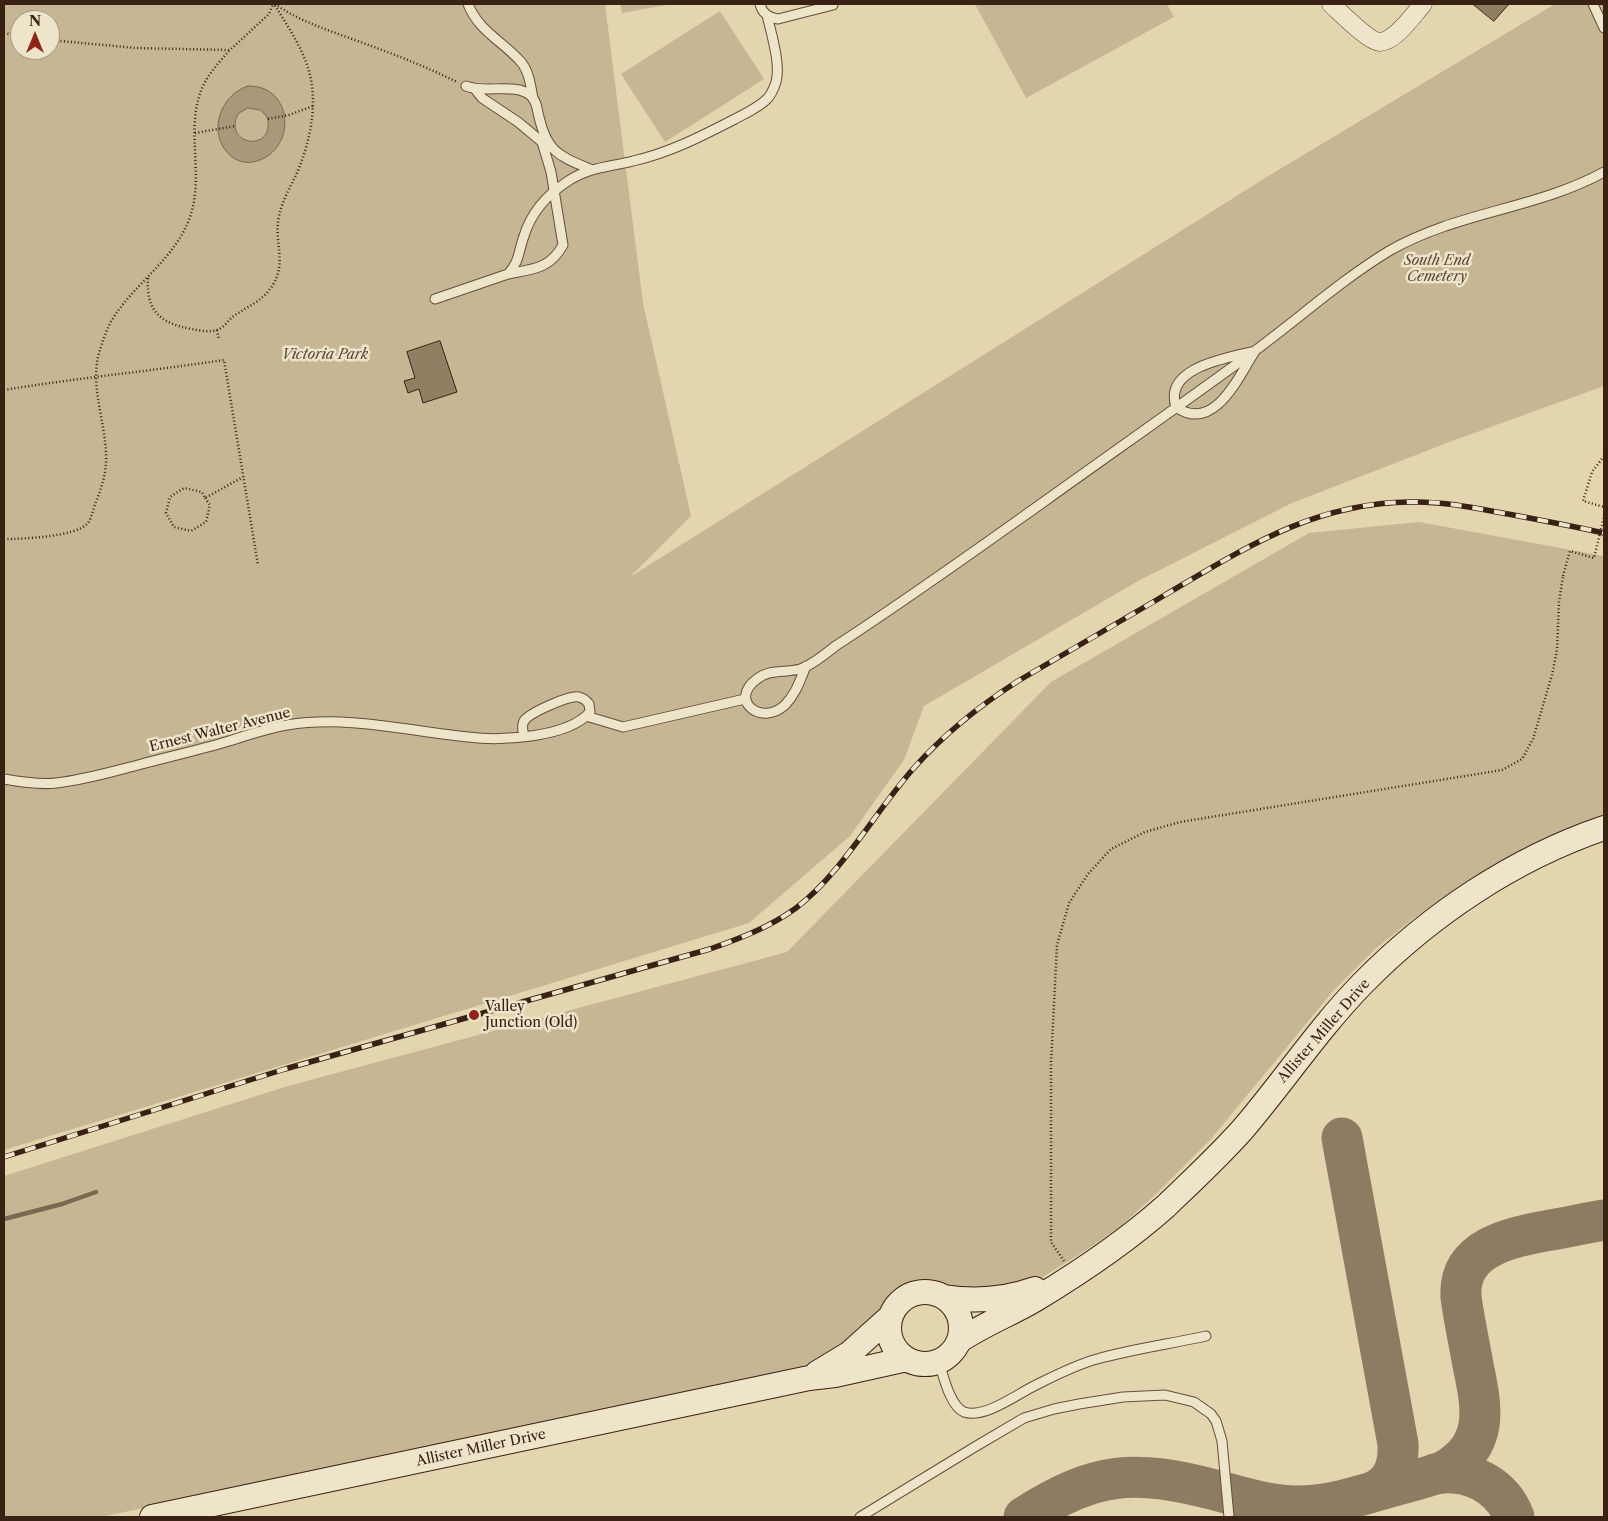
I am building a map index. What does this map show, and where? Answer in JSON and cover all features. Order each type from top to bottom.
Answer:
[{"type":"street","points":[[1331,4],[1371,40],[1380,42],[1396,34],[1423,4]]},
{"type":"street","name":"Allister Miller Drive","points":[[959,1341],[979,1328],[1037,1298],[1144,1224],[1209,1164],[1242,1129],[1308,1044],[1362,984],[1410,938],[1493,880],[1550,851],[1604,828]]},
{"type":"street","name":"Allister Miller Drive","points":[[944,1297],[967,1301],[999,1299],[1031,1290],[1074,1274]]},
{"type":"street","points":[[934,1293],[944,1297],[953,1305],[960,1316],[962,1328],[959,1341],[947,1357],[939,1362],[923,1364],[907,1360],[894,1346],[889,1327],[890,1317],[895,1307],[912,1294],[934,1293]]},
{"type":"street","name":"Allister Miller Drive","points":[[809,1378],[850,1353],[890,1317]]},
{"type":"street","name":"Allister Miller Drive","points":[[152,1517],[809,1378],[835,1375],[907,1360]]},
{"type":"lane","points":[[468,4],[474,19],[522,63],[530,84],[533,99]]},
{"type":"lane","points":[[760,4],[762,9],[772,19],[833,5]]},
{"type":"lane","points":[[1593,4],[1604,28]]},
{"type":"lane","points":[[508,274],[516,265],[531,218],[538,208],[568,180],[590,169],[633,162],[663,152],[716,129],[752,110],[767,99],[774,88],[778,74],[767,15]]},
{"type":"lane","points":[[471,88],[515,89],[531,96],[537,106],[543,132],[548,143],[556,153],[590,169]]},
{"type":"lane","points":[[435,300],[508,274],[538,269],[546,265],[558,254],[563,245],[551,172],[542,142],[471,88]]},
{"type":"lane","points":[[806,666],[798,687],[786,704],[775,712],[769,713],[756,712],[750,708],[745,699],[752,683],[760,676],[806,666],[970,554],[1255,351],[1356,273],[1408,241],[1439,227],[1553,194],[1604,172]]},
{"type":"lane","points":[[1176,407],[1174,400],[1175,389],[1181,380],[1192,371],[1212,362],[1255,351]]},
{"type":"lane","points":[[1176,407],[1193,414],[1216,406],[1235,384],[1255,351]]},
{"type":"lane","points":[[524,736],[522,729],[525,720],[545,708],[564,700],[578,697],[586,700],[590,708],[588,714],[623,727],[745,699]]},
{"type":"lane","name":"Ernest Walter Avenue","points":[[4,779],[56,783],[95,776],[195,751],[278,727],[305,723],[372,724],[469,738],[524,736],[551,732],[567,727],[588,714]]},
{"type":"lane","points":[[939,1362],[955,1404],[963,1411],[974,1413],[986,1411],[1034,1386],[1096,1359],[1206,1336]]},
{"type":"lane","points":[[860,1517],[1024,1418],[1079,1404],[1123,1397],[1165,1395],[1194,1402],[1211,1414],[1216,1421],[1222,1441],[1229,1517]]},
{"type":"path","points":[[4,539],[61,534],[83,528],[90,518],[105,478],[106,468],[106,448],[96,377],[98,355],[110,324],[126,301],[170,252],[191,215],[196,193],[194,133],[196,109],[204,85],[213,70],[230,50],[269,14],[274,4]]},
{"type":"path","points":[[274,4],[287,13],[308,23],[432,70],[471,88]]},
{"type":"path","points":[[148,277],[150,300],[156,314],[170,324],[203,331],[217,330],[233,316],[260,300],[267,294],[278,276],[281,262],[277,233],[279,213],[302,160],[311,127],[313,106],[311,81],[306,61],[274,4]]},
{"type":"path","points":[[60,41],[136,48],[230,50]]},
{"type":"path","points":[[268,119],[289,115],[313,106]]},
{"type":"path","points":[[194,133],[235,126]]},
{"type":"path","points":[[217,330],[219,340]]},
{"type":"path","points":[[4,390],[224,360],[258,565]]},
{"type":"path","points":[[1604,456],[1592,472],[1584,501],[1604,507]]},
{"type":"path","points":[[205,498],[243,477]]},
{"type":"path","points":[[184,488],[202,492],[205,498],[210,505],[206,522],[191,531],[174,527],[166,513],[170,497],[184,488]]},
{"type":"path","points":[[1074,1274],[1051,1242],[1051,1063],[1056,945],[1069,903],[1088,874],[1111,849],[1145,832],[1180,822],[1502,770],[1522,759],[1533,739],[1557,650],[1559,602],[1570,550],[1594,558],[1604,517]]},
{"type":"green space","name":"Victoria Park","points":[[4,4],[605,4],[643,303],[691,516],[630,577],[1270,175],[1555,4],[1604,4],[1604,386],[1452,441],[1292,503],[1138,581],[924,706],[904,760],[850,836],[749,923],[4,1150]]},
{"type":"green space","points":[[620,4],[672,4],[622,13]]},
{"type":"green space","points":[[975,4],[1167,4],[1174,17],[1026,98]]},
{"type":"green space","points":[[720,11],[764,79],[665,142],[621,74]]},
{"type":"green space","points":[[1419,522],[1604,556],[1604,815],[1529,847],[1474,877],[1414,918],[1375,949],[1334,990],[1211,1139],[1120,1227],[1041,1278],[1014,1287],[954,1292],[929,1286],[910,1287],[894,1296],[886,1309],[833,1355],[799,1369],[101,1517],[4,1517],[4,1176],[288,1086],[787,952],[1051,682],[1309,533]]},
{"type":"shaded area","points":[[248,86],[263,88],[274,96],[282,106],[285,119],[284,132],[279,144],[270,154],[254,162],[244,162],[232,157],[224,148],[219,138],[219,117],[223,107],[238,91]],"holes":[[[248,108],[260,110],[267,119],[266,134],[261,139],[247,141],[236,132],[235,124],[238,114]]]},
{"type":"building","points":[[1473,4],[1509,4],[1494,21]]},
{"type":"building","points":[[440,341],[457,392],[423,403],[419,389],[408,393],[404,381],[415,378],[407,352]]},
{"type":"waterway","points":[[4,1219],[62,1204],[96,1192]]},
{"type":"taxiway","points":[[1342,1138],[1398,1444],[1396,1466],[1390,1479],[1373,1492]]},
{"type":"taxiway","points":[[1024,1517],[1073,1490],[1116,1478],[1161,1479],[1187,1483],[1264,1502],[1306,1506],[1352,1498],[1444,1471],[1459,1461],[1469,1450],[1476,1437],[1479,1424],[1479,1396],[1461,1297],[1462,1280],[1468,1266],[1478,1255],[1505,1241],[1520,1236],[1604,1220]]},
{"type":"taxiway","points":[[1435,1474],[1460,1474],[1482,1481],[1501,1496],[1509,1506],[1514,1517]]},
{"type":"railway","points":[[4,1157],[285,1069],[710,949],[766,926],[796,908],[828,878],[913,769],[962,721],[990,700],[1018,681],[1223,561],[1281,531],[1311,519],[1342,510],[1375,504],[1422,502],[1471,507],[1604,533]]},
{"type":"place","name":"Valley Junction (Old)","points":[[474,1015]]},
{"type":"park label","name":"South End Cemetery","points":[[1437,270]]}]
